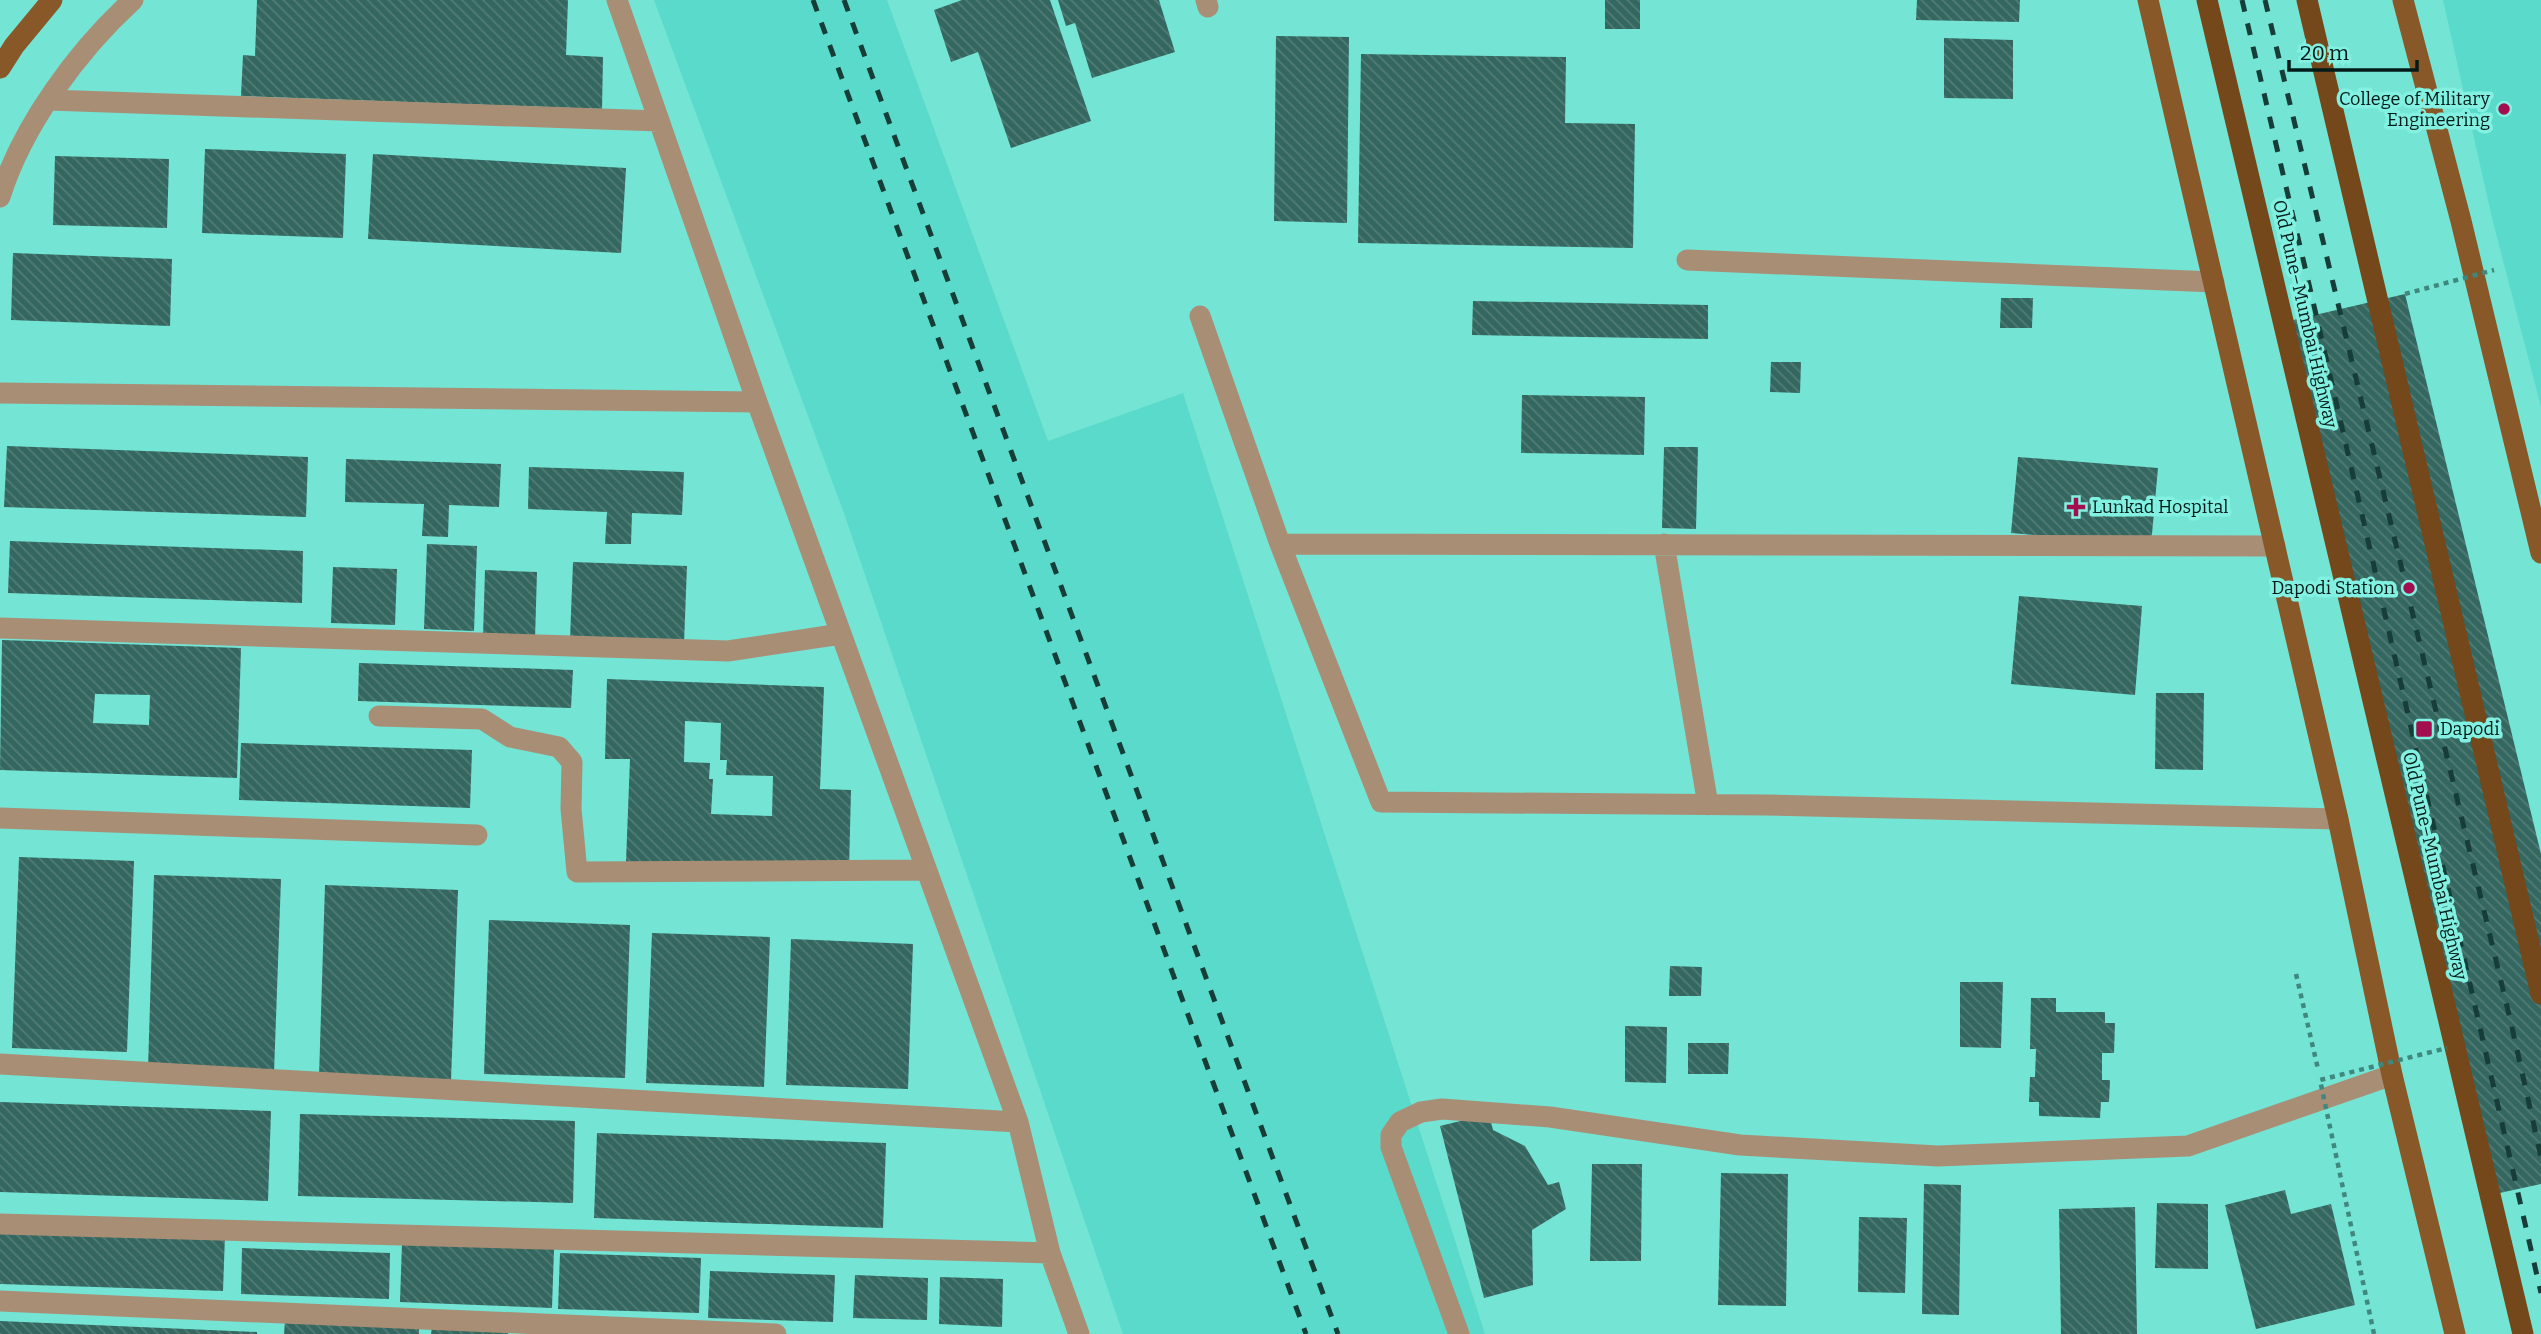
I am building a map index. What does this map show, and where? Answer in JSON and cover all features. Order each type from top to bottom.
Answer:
[{"type":"highway","name":"Old Pune–Mumbai Highway","points":[[2207,0],[2523,1334]]},
{"type":"highway","points":[[2307,0],[2541,994]]},
{"type":"main road","points":[[0,68],[14,46],[52,0]]},
{"type":"main road","points":[[2148,0],[2338,819],[2392,1075],[2455,1334]]},
{"type":"main road","points":[[2403,0],[2461,221],[2541,553]]},
{"type":"street","points":[[0,197],[36,116],[85,49],[133,0]]},
{"type":"street","points":[[617,0],[757,402],[1018,1122],[1050,1253],[1079,1334]]},
{"type":"street","points":[[49,100],[659,121]]},
{"type":"street","points":[[1687,260],[2214,282]]},
{"type":"street","points":[[1200,316],[1280,544],[1381,802],[1708,805],[2338,819]]},
{"type":"street","points":[[0,393],[757,402]]},
{"type":"street","points":[[1280,544],[2275,546]]},
{"type":"street","points":[[1664,544],[1708,805]]},
{"type":"street","points":[[0,628],[728,650],[841,634]]},
{"type":"street","points":[[379,716],[482,719],[510,737],[559,747],[572,762],[571,809],[577,872],[926,870]]},
{"type":"street","points":[[0,817],[477,835]]},
{"type":"street","points":[[0,1064],[1018,1122]]},
{"type":"street","points":[[1459,1334],[1391,1147],[1391,1135],[1400,1122],[1421,1112],[1442,1110],[1550,1117],[1740,1144],[1938,1156],[2188,1146],[2392,1075]]},
{"type":"street","points":[[0,1224],[1050,1253]]},
{"type":"street","points":[[0,1301],[776,1334]]},
{"type":"path","points":[[2405,294],[2494,270]]},
{"type":"path","points":[[2296,974],[2374,1334]]},
{"type":"path","points":[[2320,1080],[2447,1048]]},
{"type":"shaded area","points":[[654,0],[887,0],[1048,441],[1183,393],[1485,1334],[1123,1334],[845,516]]},
{"type":"shaded area","name":"College of Military Engineering","points":[[2443,0],[2541,0],[2541,407],[2492,218]]},
{"type":"building","points":[[257,0],[568,0],[566,55],[603,57],[602,109],[241,96],[243,55],[255,56]]},
{"type":"building","points":[[962,0],[1050,0],[1091,121],[1011,148],[978,52],[951,62],[934,10]]},
{"type":"building","points":[[1058,0],[1159,0],[1175,52],[1092,78],[1075,23],[1066,26]]},
{"type":"building","points":[[1605,0],[1640,0],[1640,29],[1605,29]]},
{"type":"building","points":[[1917,0],[2020,0],[2019,22],[1916,20]]},
{"type":"building","points":[[1276,36],[1349,37],[1347,223],[1274,221]]},
{"type":"building","points":[[1944,38],[2013,40],[2013,99],[1944,98]]},
{"type":"building","points":[[1361,54],[1566,57],[1565,123],[1635,124],[1633,248],[1358,243]]},
{"type":"building","points":[[205,149],[346,154],[343,238],[202,233]]},
{"type":"building","points":[[373,154],[626,168],[621,253],[368,239]]},
{"type":"building","points":[[55,156],[169,159],[167,228],[53,225]]},
{"type":"building","points":[[13,253],[172,259],[170,326],[11,320]]},
{"type":"building","name":"Dapodi Station","points":[[2405,294],[2541,854],[2541,1184],[2481,1197],[2281,323]]},
{"type":"building","points":[[2001,298],[2033,298],[2032,328],[2000,328]]},
{"type":"building","points":[[1473,301],[1708,305],[1708,339],[1472,335]]},
{"type":"building","points":[[1771,362],[1801,362],[1800,393],[1770,392]]},
{"type":"building","points":[[1522,395],[1645,397],[1644,455],[1521,453]]},
{"type":"building","points":[[7,446],[308,457],[306,517],[4,507]]},
{"type":"building","points":[[1664,447],[1698,447],[1696,529],[1662,528]]},
{"type":"building","points":[[2018,457],[2158,468],[2151,545],[2011,533]]},
{"type":"building","points":[[346,459],[501,464],[499,507],[449,505],[448,537],[422,536],[424,504],[345,502]]},
{"type":"building","points":[[529,467],[684,472],[682,515],[632,513],[631,544],[605,544],[607,512],[528,509]]},
{"type":"building","points":[[10,541],[303,551],[302,603],[8,593]]},
{"type":"building","points":[[427,544],[477,546],[474,631],[424,629]]},
{"type":"building","points":[[573,562],[687,566],[684,643],[570,639]]},
{"type":"building","points":[[333,567],[397,569],[395,625],[331,623]]},
{"type":"building","points":[[485,570],[537,572],[535,639],[483,636]]},
{"type":"building","points":[[2019,596],[2142,606],[2135,695],[2011,684]]},
{"type":"building","points":[[2,640],[241,648],[237,778],[0,770]],"holes":[[[95,694],[150,695],[149,725],[93,723]]]},
{"type":"building","points":[[359,663],[573,670],[571,708],[358,701]]},
{"type":"building","points":[[607,679],[824,687],[820,789],[851,790],[849,870],[626,862],[630,759],[605,759]],"holes":[[[685,721],[721,723],[720,760],[727,760],[726,775],[773,776],[772,816],[711,814],[713,779],[709,779],[710,763],[684,762]]]},
{"type":"building","points":[[2156,693],[2204,693],[2203,770],[2155,769]]},
{"type":"building","points":[[241,743],[472,750],[470,808],[239,800]]},
{"type":"building","points":[[19,857],[134,861],[127,1052],[12,1048]]},
{"type":"building","points":[[154,875],[281,879],[274,1073],[148,1069]]},
{"type":"building","points":[[325,885],[458,890],[451,1081],[319,1077]]},
{"type":"building","points":[[489,920],[630,925],[625,1078],[484,1074]]},
{"type":"building","points":[[652,933],[770,937],[764,1087],[646,1083]]},
{"type":"building","points":[[791,939],[913,944],[908,1089],[786,1085]]},
{"type":"building","points":[[1670,966],[1702,967],[1701,996],[1669,996]]},
{"type":"building","points":[[1960,982],[2003,982],[2001,1048],[1960,1047]]},
{"type":"building","points":[[2031,998],[2056,998],[2056,1012],[2105,1012],[2105,1023],[2115,1023],[2114,1053],[2102,1053],[2102,1080],[2110,1080],[2109,1102],[2101,1102],[2100,1118],[2039,1116],[2039,1102],[2029,1102],[2030,1077],[2035,1077],[2036,1049],[2030,1049]]},
{"type":"building","points":[[1625,1026],[1667,1027],[1666,1083],[1625,1082]]},
{"type":"building","points":[[1688,1043],[1729,1043],[1728,1074],[1688,1074]]},
{"type":"building","points":[[0,1102],[271,1111],[268,1201],[0,1192]]},
{"type":"building","points":[[300,1114],[575,1121],[573,1203],[298,1196]]},
{"type":"building","points":[[1489,1114],[1493,1130],[1525,1146],[1548,1185],[1559,1182],[1566,1209],[1532,1230],[1533,1285],[1484,1298],[1440,1126]]},
{"type":"building","points":[[597,1133],[886,1143],[883,1228],[594,1218]]},
{"type":"building","points":[[1592,1164],[1642,1164],[1641,1261],[1590,1261]]},
{"type":"building","points":[[1721,1173],[1788,1174],[1786,1306],[1718,1305]]},
{"type":"building","points":[[1924,1184],[1961,1185],[1959,1315],[1922,1314]]},
{"type":"building","points":[[2285,1190],[2291,1214],[2331,1204],[2355,1305],[2256,1329],[2225,1205]]},
{"type":"building","points":[[2157,1203],[2208,1204],[2208,1269],[2155,1268]]},
{"type":"building","points":[[2135,1207],[2137,1334],[2061,1334],[2059,1209]]},
{"type":"building","points":[[1859,1217],[1907,1218],[1905,1293],[1858,1292]]},
{"type":"building","points":[[0,1228],[225,1235],[223,1291],[0,1284]]},
{"type":"building","points":[[402,1243],[554,1249],[552,1308],[400,1302]]},
{"type":"building","points":[[242,1248],[390,1253],[389,1299],[241,1294]]},
{"type":"building","points":[[560,1253],[701,1258],[699,1313],[558,1309]]},
{"type":"building","points":[[710,1271],[835,1275],[833,1322],[708,1318]]},
{"type":"building","points":[[855,1275],[928,1278],[927,1320],[853,1318]]},
{"type":"building","points":[[940,1277],[1003,1279],[1002,1327],[939,1324]]},
{"type":"building","points":[[0,1321],[257,1332],[257,1334],[0,1334]]},
{"type":"building","points":[[285,1321],[419,1327],[419,1334],[284,1334]]},
{"type":"building","points":[[432,1327],[508,1332],[508,1334],[431,1334]]},
{"type":"railway","points":[[813,0],[1306,1334]]},
{"type":"railway","points":[[844,0],[1338,1334]]},
{"type":"railway","points":[[2242,0],[2541,1293]]},
{"type":"railway","points":[[2265,0],[2541,1157]]},
{"type":"place","name":"College of Military Engineering","points":[[2504,109]]},
{"type":"place","name":"Lunkad Hospital","points":[[2076,507]]},
{"type":"place","name":"Dapodi Station","points":[[2409,588]]},
{"type":"place","name":"Dapodi","points":[[2424,729]]}]
